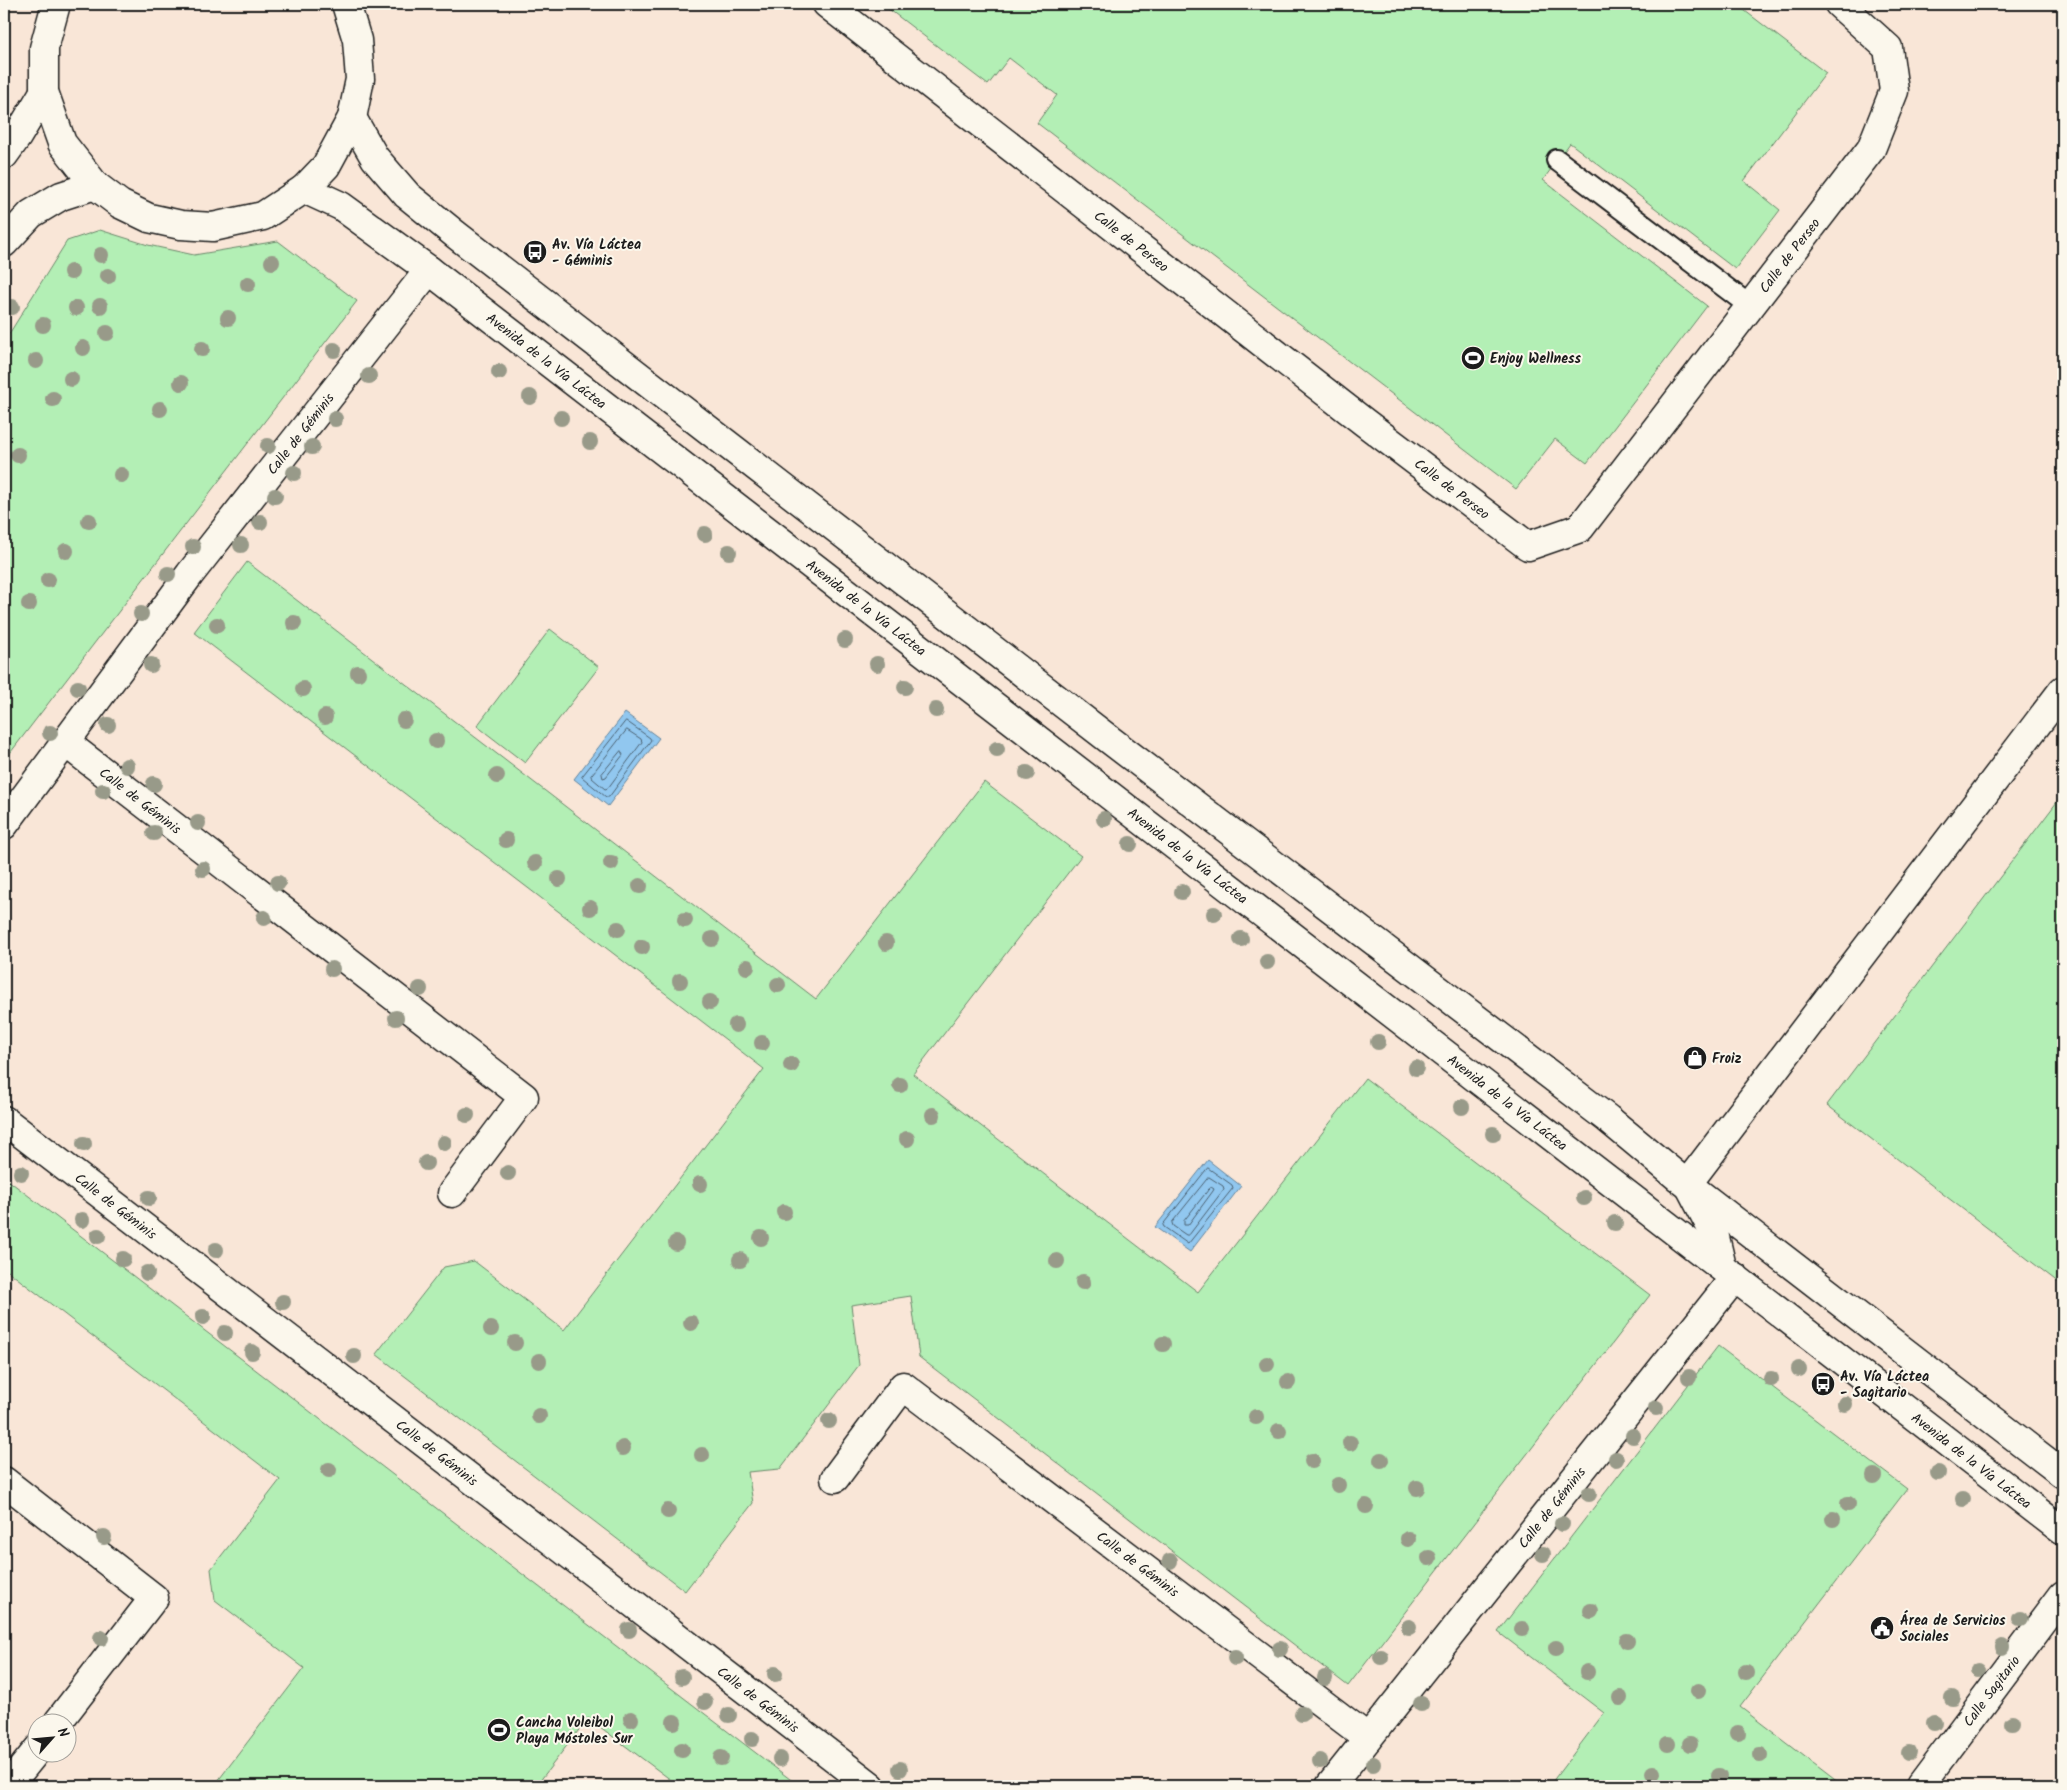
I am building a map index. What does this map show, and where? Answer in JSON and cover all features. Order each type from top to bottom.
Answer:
[{"type":"street","points":[[56,4],[44,48],[44,92],[62,143],[95,185],[120,204],[149,218],[181,225],[213,227],[263,216],[304,189],[326,166],[352,118],[360,79],[357,40],[346,4]]},
{"type":"street","name":"Calle de Perseo","points":[[827,4],[1364,422],[1528,546],[1580,528],[1870,149],[1894,91],[1888,48],[1845,5]]},
{"type":"street","points":[[4,155],[44,92]]},
{"type":"street","points":[[352,118],[375,158],[400,187],[455,234],[1110,740],[1608,1119],[2063,1474]]},
{"type":"street","points":[[4,243],[31,214],[61,196],[95,185]]},
{"type":"street","name":"Avenida de la Vía Láctea","points":[[304,189],[341,206],[429,270],[2063,1531]]},
{"type":"street","name":"Calle de Géminis","points":[[4,825],[190,574],[429,270]]},
{"type":"street","points":[[1688,1183],[2063,690]]},
{"type":"street","name":"Calle de Géminis","points":[[66,743],[524,1097],[452,1193]]},
{"type":"street","name":"Calle de Géminis","points":[[4,1120],[871,1786]]},
{"type":"street","points":[[1688,1183],[1714,1233],[1728,1272]]},
{"type":"street","name":"Calle de Géminis","points":[[1330,1786],[1728,1272]]},
{"type":"street","name":"Calle de Géminis","points":[[835,1478],[904,1386],[1368,1738]]},
{"type":"street","points":[[4,1481],[154,1598],[66,1712]]},
{"type":"street","name":"Calle Sagitario","points":[[1920,1786],[2063,1595]]},
{"type":"street","points":[[8,1786],[28,1761]]},
{"type":"lane","points":[[1557,160],[1750,306]]},
{"type":"green space","points":[[882,4],[1736,4],[1826,73],[1744,181],[1780,210],[1735,269],[1570,143],[1543,180],[1707,306],[1587,463],[1555,439],[1516,489],[1037,123],[1057,95],[1009,58],[988,85]]},
{"type":"green space","points":[[100,230],[148,245],[194,255],[278,241],[357,301],[4,761],[4,342],[67,241]]},
{"type":"green space","points":[[247,562],[816,999],[984,782],[1081,856],[913,1074],[1198,1292],[1365,1078],[1650,1295],[1348,1686],[919,1357],[911,1296],[851,1305],[859,1365],[780,1469],[748,1472],[753,1503],[685,1591],[376,1354],[444,1267],[474,1261],[564,1330],[764,1069],[194,632]]},
{"type":"green space","points":[[550,629],[599,667],[525,763],[477,726]]},
{"type":"green space","points":[[2063,794],[2063,1286],[1827,1105]]},
{"type":"green space","points":[[4,1177],[799,1786],[679,1786],[588,1718],[536,1786],[214,1786],[304,1668],[215,1600],[211,1569],[280,1480],[4,1268]]},
{"type":"green space","points":[[1718,1346],[1907,1489],[1740,1707],[1843,1786],[1549,1786],[1604,1713],[1498,1632]]},
{"type":"water","points":[[625,713],[659,738],[608,806],[574,779]]},
{"type":"water","points":[[1208,1160],[1241,1186],[1190,1252],[1155,1227]]},
{"type":"place","name":"Av. Vía Láctea - Géminis","points":[[535,252]]},
{"type":"place","name":"Enjoy Wellness","points":[[1473,358]]},
{"type":"place","name":"Froiz","points":[[1695,1058]]},
{"type":"place","name":"Av. Vía Láctea - Sagitario","points":[[1823,1384]]},
{"type":"place","name":"Área de Servicios Sociales","points":[[1882,1628]]},
{"type":"place","name":"Cancha Voleibol Playa Móstoles Sur","points":[[499,1730]]}]
